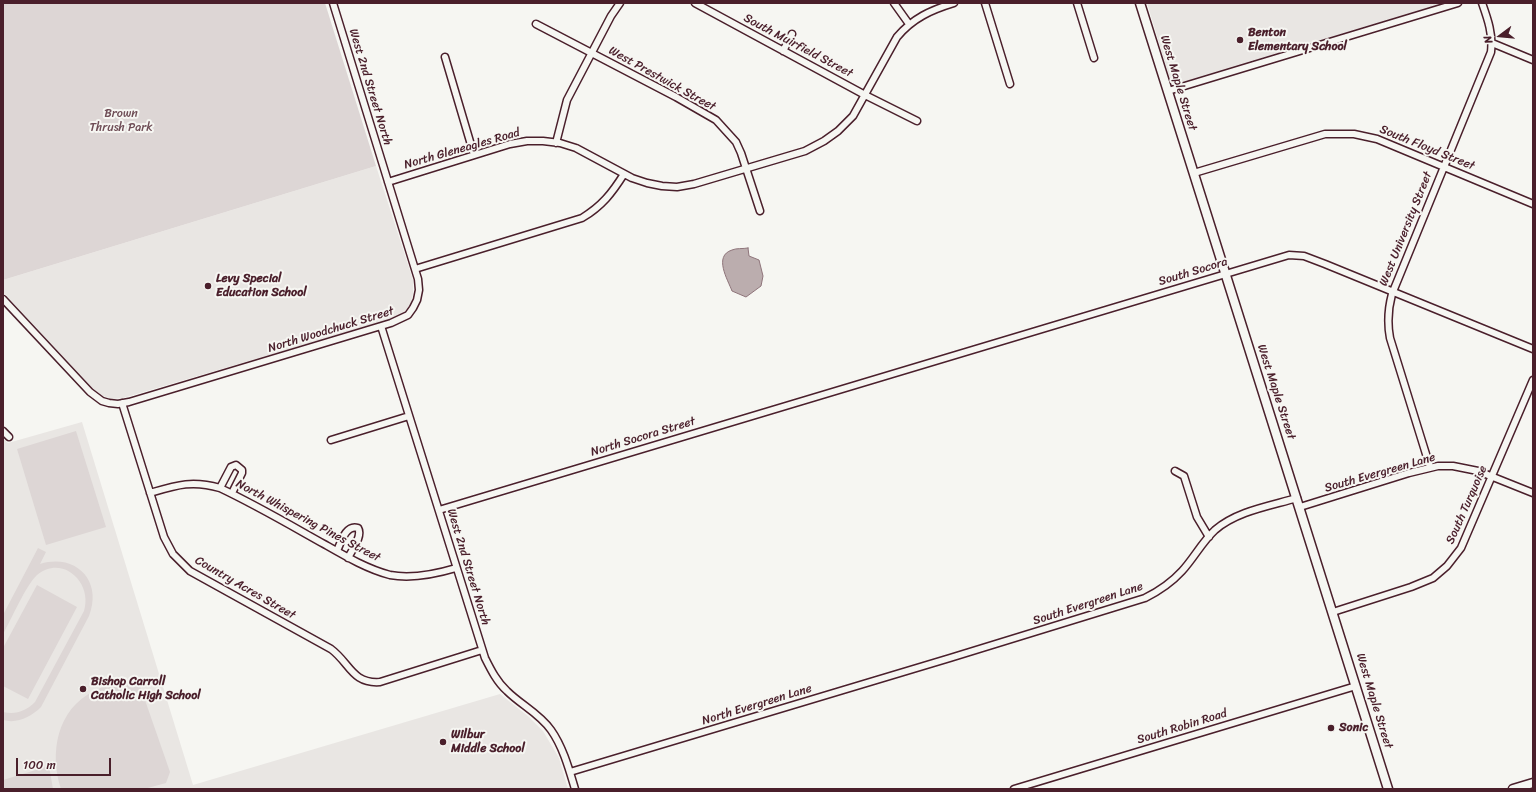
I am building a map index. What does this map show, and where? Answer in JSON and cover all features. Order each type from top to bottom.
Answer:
[{"type":"main road","name":"West Maple Street","points":[[1140,3],[1300,507],[1387,788]]},
{"type":"main road","points":[[1513,789],[1533,783]]},
{"type":"street","name":"West 2nd Street North","points":[[333,3],[415,269]]},
{"type":"street","points":[[556,143],[567,100],[611,16],[620,3]]},
{"type":"street","points":[[894,3],[909,24]]},
{"type":"street","name":"North Gleneagles Road","points":[[388,182],[510,144],[527,141],[556,143],[576,148],[624,174],[647,183],[662,186],[694,184],[805,151],[824,141],[838,131],[853,116],[897,37],[909,24],[933,10],[954,3]]},
{"type":"street","points":[[985,3],[1010,84]]},
{"type":"street","points":[[1077,3],[1094,58]]},
{"type":"street","points":[[1168,91],[1458,3]]},
{"type":"street","name":"West University Street","points":[[1430,467],[1390,338],[1388,309],[1393,291],[1491,52],[1492,43],[1488,21],[1482,3]]},
{"type":"street","name":"South Muirfield Street","points":[[699,4],[783,51],[917,121]]},
{"type":"street","name":"West Prestwick Street","points":[[536,24],[676,97],[716,120],[736,142],[760,211]]},
{"type":"street","points":[[783,51],[792,34]]},
{"type":"street","points":[[1492,43],[1533,60]]},
{"type":"street","points":[[445,57],[474,155]]},
{"type":"street","name":"South Floyd Street","points":[[1194,173],[1325,134],[1354,134],[1377,139],[1533,204]]},
{"type":"street","points":[[415,269],[582,218],[593,212],[605,201],[624,174]]},
{"type":"street","name":"South Socora","points":[[853,386],[1289,255],[1304,256],[1533,349]]},
{"type":"street","name":"North Woodchuck Street","points":[[122,403],[303,351],[402,319],[408,315],[417,300],[419,290],[415,269]]},
{"type":"street","points":[[3,299],[90,392],[102,401],[109,403],[122,403]]},
{"type":"street","name":"West 2nd Street North","points":[[382,326],[482,650],[490,669],[498,681],[507,691],[533,711],[551,730],[566,759],[575,789]]},
{"type":"street","name":"South Turquoise","points":[[1333,612],[1411,587],[1433,578],[1447,566],[1461,548],[1533,380]]},
{"type":"street","name":"North Socora Street","points":[[438,510],[853,386]]},
{"type":"street","name":"Country Acres Street","points":[[122,403],[161,528],[168,545],[173,554],[184,566],[198,576],[331,649],[361,680],[370,683],[380,682],[482,650]]},
{"type":"street","points":[[331,440],[409,416]]},
{"type":"street","points":[[3,431],[9,437]]},
{"type":"street","points":[[220,488],[231,467],[234,465],[239,466],[242,473],[232,493]]},
{"type":"street","name":"South Evergreen Lane","points":[[1300,507],[1430,467],[1453,466],[1478,471],[1492,478],[1533,493]]},
{"type":"street","points":[[1175,471],[1184,476],[1197,517],[1209,537]]},
{"type":"street","name":"North Whispering Pines Street","points":[[150,493],[172,486],[191,483],[204,484],[220,488],[232,493],[348,558],[378,571],[392,575],[422,576],[436,574],[456,568]]},
{"type":"street","name":"South Evergreen Lane","points":[[950,658],[1145,598],[1162,588],[1182,571],[1216,530],[1237,517],[1297,498]]},
{"type":"street","points":[[337,551],[348,529],[353,527],[358,528],[360,532],[359,536],[348,558]]},
{"type":"street","name":"North Evergreen Lane","points":[[570,772],[950,658]]},
{"type":"street","name":"South Robin Road","points":[[1014,789],[1356,686]]},
{"type":"shaded area","name":"Benton Elementary School","points":[[1147,3],[1443,3],[1179,83],[1173,81],[1169,76]]},
{"type":"shaded area","name":"Levy Special Education School","points":[[376,166],[413,280],[413,293],[410,306],[401,314],[388,320],[123,398],[112,399],[103,396],[93,389],[3,292],[3,280]]},
{"type":"shaded area","points":[[748,248],[749,256],[759,260],[763,276],[761,286],[746,297],[732,291],[723,269],[723,257],[726,253],[734,249]]},
{"type":"shaded area","name":"Bishop Carroll Catholic High School","points":[[82,422],[193,785],[500,694],[529,717],[543,731],[559,758],[568,789],[3,789],[3,438],[8,443]]},
{"type":"green space","name":"Brown Thrush Park","points":[[3,3],[325,3],[376,166],[3,280]]},
{"type":"green space","points":[[76,431],[106,527],[46,545],[17,449]]},
{"type":"green space","points":[[38,548],[46,552],[40,564],[53,562],[65,563],[75,566],[83,573],[89,581],[92,592],[92,603],[89,616],[41,707],[24,719],[8,721],[3,720],[3,712],[20,712],[35,702],[84,611],[86,600],[80,581],[73,574],[56,568],[47,569],[37,575],[28,586],[3,634],[3,615]]},
{"type":"green space","points":[[37,585],[77,607],[28,699],[3,686],[3,648]]},
{"type":"green space","points":[[138,680],[170,772],[166,783],[144,789],[61,789],[57,775],[56,747],[64,720],[81,699],[94,691],[116,684]]},
{"type":"green space","points":[[49,766],[53,789],[3,789],[3,780]]},
{"type":"place","name":"Benton Elementary School","points":[[1240,40]]},
{"type":"place","name":"Levy Special Education School","points":[[208,286]]},
{"type":"place","name":"Bishop Carroll Catholic High School","points":[[83,689]]},
{"type":"place","name":"Sonic","points":[[1331,728]]},
{"type":"place","name":"Wilbur Middle School","points":[[443,742]]}]
